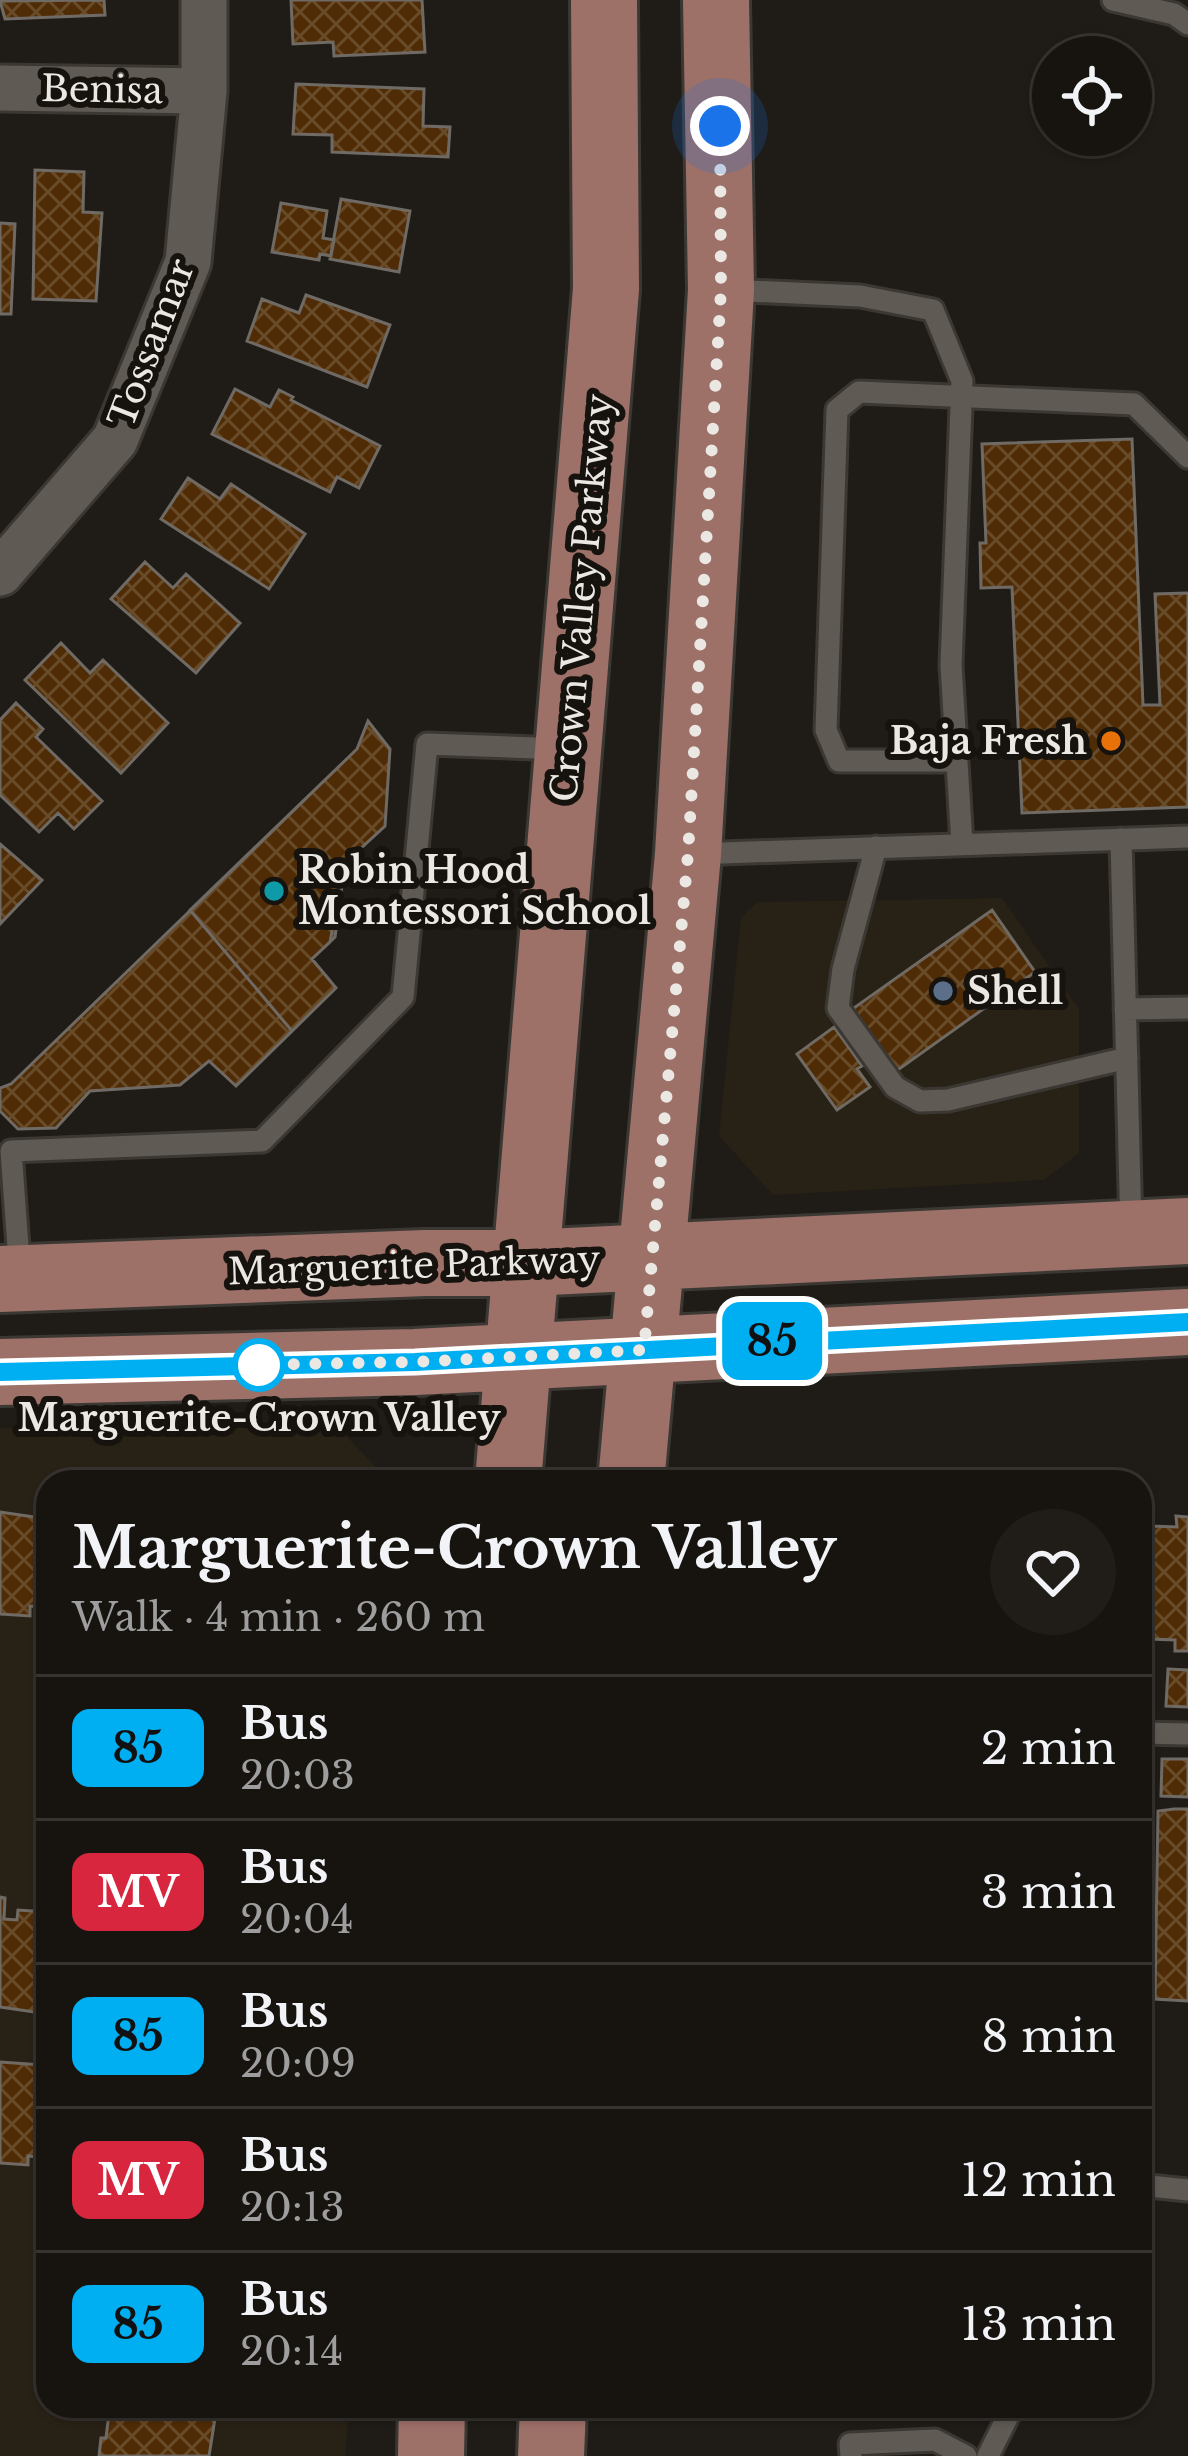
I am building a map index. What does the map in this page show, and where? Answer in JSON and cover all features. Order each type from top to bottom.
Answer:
[{"type":"main road","name":"Crown Valley Parkway","points":[[509,1470],[606,289],[604,0]]},
{"type":"main road","points":[[632,1470],[688,854],[721,290],[716,0]]},
{"type":"main road","name":"Marguerite Parkway","points":[[10,1279],[425,1262],[528,1263],[1159,1232]]},
{"type":"main road","points":[[0,1372],[519,1356],[1188,1322]]},
{"type":"main road","points":[[431,2418],[431,2456]]},
{"type":"main road","points":[[551,2456],[553,2418]]},
{"type":"street","name":"Tossamar","points":[[0,573],[115,440],[188,262],[204,91],[204,0]]},
{"type":"street","name":"Benisa","points":[[0,88],[204,91]]},
{"type":"lane","points":[[1113,0],[1174,14],[1188,24]]},
{"type":"lane","points":[[721,290],[860,296],[933,310],[962,381],[951,665],[962,844]]},
{"type":"lane","points":[[957,760],[839,761],[826,730],[836,410],[859,392],[1134,404],[1188,457]]},
{"type":"lane","points":[[10,1279],[11,1151],[262,1141],[403,997],[428,744],[568,750]]},
{"type":"lane","points":[[688,854],[1188,836]]},
{"type":"lane","points":[[1121,839],[1126,1058],[1159,1232]]},
{"type":"lane","points":[[876,847],[843,969],[838,1007],[895,1087],[920,1101],[948,1100],[1126,1058]]},
{"type":"lane","points":[[1125,1009],[1188,1008]]},
{"type":"lane","points":[[1152,1733],[1188,1734]]},
{"type":"lane","points":[[1152,2186],[1188,2190]]},
{"type":"lane","points":[[988,2456],[1007,2418]]},
{"type":"lane","points":[[851,2456],[850,2444],[934,2440],[966,2456]]},
{"type":"shaded area","points":[[1002,898],[1079,1009],[1079,1153],[1044,1180],[773,1195],[719,1136],[741,917],[758,902]]},
{"type":"shaded area","points":[[331,1420],[379,1470],[36,1470],[36,2418],[348,2418],[345,2456],[0,2456],[0,1428]]},
{"type":"building","points":[[104,0],[105,15],[5,19],[0,1]]},
{"type":"building","points":[[291,0],[422,0],[425,52],[334,56],[333,42],[293,44]]},
{"type":"building","points":[[296,84],[424,89],[423,126],[450,127],[448,157],[332,152],[332,135],[293,134]]},
{"type":"building","points":[[35,170],[84,172],[83,212],[102,213],[96,301],[33,299]]},
{"type":"building","points":[[341,199],[410,211],[399,272],[330,259]]},
{"type":"building","points":[[281,203],[327,211],[323,238],[334,240],[331,256],[320,254],[319,260],[272,252]]},
{"type":"building","points":[[0,223],[15,224],[11,314],[0,314]]},
{"type":"building","points":[[306,295],[390,325],[367,387],[247,341],[262,299],[299,313]]},
{"type":"building","points":[[235,389],[270,407],[279,390],[380,446],[359,488],[337,477],[330,492],[212,434]]},
{"type":"building","points":[[1132,439],[1143,705],[1160,705],[1155,594],[1188,593],[1188,807],[1022,813],[1012,587],[981,588],[980,543],[986,543],[982,444]]},
{"type":"building","points":[[188,478],[220,499],[231,484],[305,534],[269,589],[161,519]]},
{"type":"building","points":[[145,562],[173,588],[186,574],[240,623],[196,673],[111,599]]},
{"type":"building","points":[[61,643],[90,673],[103,660],[168,723],[121,773],[25,680]]},
{"type":"building","points":[[16,703],[43,729],[36,737],[102,801],[74,829],[58,813],[39,832],[0,795],[0,720]]},
{"type":"building","points":[[368,721],[390,749],[385,826],[345,863],[335,937],[312,959],[336,988],[236,1086],[209,1061],[180,1085],[90,1091],[56,1128],[18,1129],[0,1111],[0,1088],[11,1084],[357,749]]},
{"type":"building","name":"Robin Hood Montessori School","points":[[368,721],[390,749],[385,826],[345,863],[330,942],[312,959],[336,988],[292,1031],[190,910],[357,749]]},
{"type":"building","points":[[0,844],[42,880],[0,924]]},
{"type":"building","name":"Shell","points":[[992,910],[1035,972],[895,1072],[851,1010]]},
{"type":"building","points":[[834,1027],[862,1066],[857,1069],[870,1087],[837,1110],[797,1054]]},
{"type":"building","points":[[0,1512],[36,1517],[36,1606],[30,1606],[30,1616],[0,1614]]},
{"type":"building","points":[[1176,1516],[1188,1517],[1188,1651],[1175,1651],[1175,1640],[1152,1639],[1152,1526],[1177,1527]]},
{"type":"building","points":[[1168,1669],[1188,1670],[1188,1707],[1166,1706]]},
{"type":"building","points":[[1162,1759],[1188,1759],[1188,1797],[1161,1796]]},
{"type":"building","points":[[1188,1809],[1188,2001],[1155,1999],[1158,1811]]},
{"type":"building","points":[[0,1897],[5,1898],[4,1919],[17,1920],[18,1910],[36,1911],[36,2012],[0,2007]]},
{"type":"building","points":[[0,2062],[36,2065],[36,2157],[28,2156],[28,2165],[0,2163]]},
{"type":"building","points":[[108,2418],[215,2418],[209,2456],[99,2456],[101,2438],[106,2438]]},
{"type":"bus line","name":"85","points":[[0,1372],[415,1362],[1188,1322]]},
{"type":"place","name":"Baja Fresh","points":[[1111,741]]},
{"type":"place","name":"Robin Hood Montessori School","points":[[274,891]]},
{"type":"place","name":"Shell","points":[[943,991]]},
{"type":"place","name":"Marguerite-Crown Valley","points":[[259,1365]]},
{"type":"route","points":[[259,1365],[244,1365],[644,1350],[688,854],[721,290],[720,126]]}]
